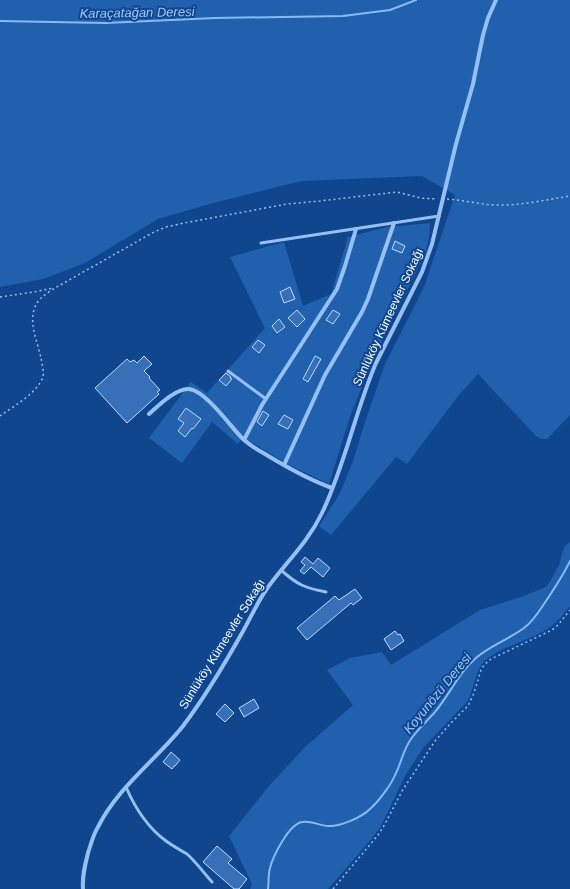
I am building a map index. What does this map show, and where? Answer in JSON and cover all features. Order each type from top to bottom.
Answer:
[{"type":"street","name":"Sünlüköy Kümeevler Sokağı","points":[[83,889],[84,869],[94,834],[106,812],[174,736],[192,713],[226,660],[266,590],[302,545],[316,524],[328,500],[342,464],[368,383],[376,363],[422,272],[432,244],[456,144],[473,84],[483,35],[496,0]]},
{"type":"street","points":[[284,465],[325,375],[368,299],[394,223]]},
{"type":"street","points":[[244,440],[266,399],[337,289],[356,229]]},
{"type":"street","points":[[149,414],[174,394],[185,389],[194,390],[218,410],[244,440],[256,449],[313,481],[332,488]]},
{"type":"lane","points":[[261,243],[439,216]]},
{"type":"lane","points":[[228,371],[266,399]]},
{"type":"lane","points":[[282,570],[299,584],[314,590],[326,592]]},
{"type":"lane","points":[[126,788],[132,801],[145,821],[155,832],[164,840],[187,854],[212,882]]},
{"type":"path","points":[[0,416],[29,395],[37,386],[44,373],[34,331],[33,316],[34,308],[40,300],[55,288],[143,238],[166,227],[287,204],[396,192],[420,198],[461,200],[492,205],[523,204],[570,196]]},
{"type":"path","points":[[0,297],[55,288]]},
{"type":"path","points":[[333,889],[378,835],[402,791],[435,741],[468,706],[474,694],[481,670],[484,665],[491,659],[552,630],[570,610]]},
{"type":"shaded area","points":[[0,0],[570,0],[570,415],[547,439],[541,439],[536,436],[478,374],[459,395],[407,464],[396,457],[331,535],[319,526],[340,493],[353,461],[385,364],[424,287],[455,195],[422,176],[301,181],[206,205],[158,219],[85,263],[43,279],[0,287]]},
{"type":"shaded area","points":[[430,223],[430,233],[424,255],[369,368],[349,420],[329,484],[289,465],[243,437],[238,444],[212,422],[182,463],[149,438],[191,382],[207,393],[265,328],[230,257],[284,242],[303,306],[331,294],[348,237],[387,227]]},
{"type":"shaded area","points":[[570,542],[570,606],[548,629],[493,655],[482,664],[466,703],[423,748],[405,776],[380,828],[328,889],[250,889],[252,884],[229,836],[269,786],[305,747],[353,705],[327,670],[350,658],[382,652],[391,665],[480,610],[521,597],[546,587],[560,563],[565,546]]},
{"type":"building","points":[[395,241],[405,246],[402,253],[392,249]]},
{"type":"building","points":[[290,287],[295,299],[284,303],[280,292]]},
{"type":"building","points":[[297,310],[305,319],[297,327],[288,318]]},
{"type":"building","points":[[333,310],[340,314],[333,324],[326,320]]},
{"type":"building","points":[[279,319],[285,327],[277,333],[272,326]]},
{"type":"building","points":[[258,340],[265,345],[259,353],[252,347]]},
{"type":"building","points":[[144,356],[152,364],[144,371],[160,390],[157,392],[159,394],[127,423],[95,388],[127,359],[130,362],[134,360],[137,363]]},
{"type":"building","points":[[315,356],[321,359],[308,382],[303,379]]},
{"type":"building","points":[[226,373],[232,379],[226,386],[219,380]]},
{"type":"building","points":[[186,408],[201,419],[185,437],[178,431],[184,423],[178,419]]},
{"type":"building","points":[[263,411],[269,415],[262,426],[257,422]]},
{"type":"building","points":[[284,415],[293,420],[288,429],[278,424]]},
{"type":"building","points":[[305,557],[313,564],[318,558],[330,568],[323,577],[311,567],[304,574],[300,571],[305,565],[301,562]]},
{"type":"building","points":[[355,589],[362,598],[353,605],[351,603],[307,640],[297,628],[335,596],[339,600]]},
{"type":"building","points":[[395,631],[398,635],[400,634],[404,641],[391,650],[384,639]]},
{"type":"building","points":[[254,699],[259,708],[244,717],[239,708]]},
{"type":"building","points":[[225,704],[234,713],[225,722],[216,714]]},
{"type":"building","points":[[171,752],[180,760],[172,769],[163,762]]},
{"type":"building","points":[[217,846],[232,859],[228,863],[247,879],[239,889],[234,889],[203,862]]},
{"type":"waterway","name":"Karaçatağan Deresi","points":[[0,21],[105,23],[215,18],[343,16],[390,10],[416,0]]},
{"type":"waterway","name":"Koyunözü Deresi","points":[[268,889],[270,868],[282,841],[292,828],[302,822],[312,822],[325,826],[338,825],[356,818],[373,806],[393,779],[411,739],[435,712],[465,669],[477,657],[518,632],[531,622],[557,584],[570,561]]}]
